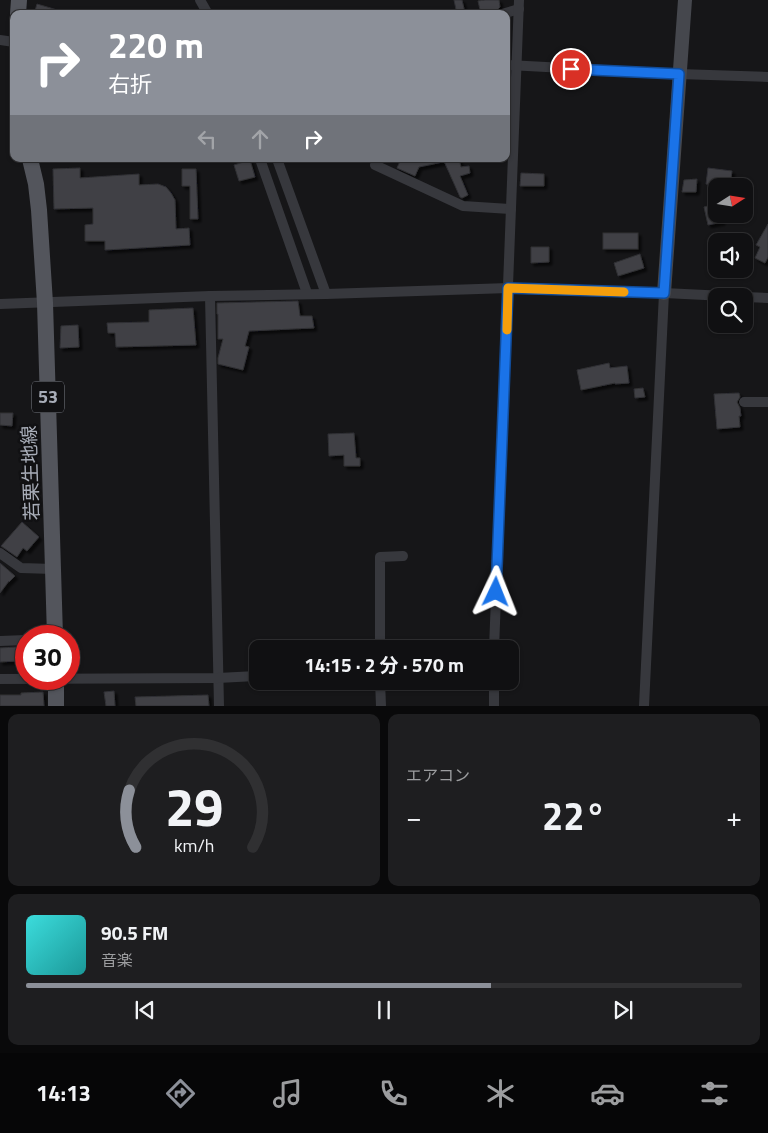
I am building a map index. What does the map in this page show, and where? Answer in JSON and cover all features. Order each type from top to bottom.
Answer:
[{"type":"main road","name":"若栗生地線","points":[[31,162],[39,210],[45,303],[54,625]]},
{"type":"main road","points":[[56,690],[56,706]]},
{"type":"street","points":[[644,706],[664,293],[685,0]]},
{"type":"street","points":[[494,640],[511,209],[511,65],[519,5]]},
{"type":"street","points":[[511,65],[768,77]]},
{"type":"street","points":[[261,162],[307,294]]},
{"type":"street","points":[[278,162],[326,294]]},
{"type":"street","points":[[375,165],[463,206],[511,209]]},
{"type":"street","points":[[0,304],[508,288],[708,295]]},
{"type":"street","points":[[210,296],[219,706]]},
{"type":"street","points":[[753,297],[768,298]]},
{"type":"street","points":[[744,402],[768,402]]},
{"type":"street","points":[[0,553],[21,568],[52,568]]},
{"type":"street","points":[[380,640],[380,557],[403,556]]},
{"type":"street","points":[[0,640],[15,640]]},
{"type":"street","points":[[80,679],[249,676]]},
{"type":"street","points":[[0,679],[15,679]]},
{"type":"street","points":[[380,690],[381,706]]},
{"type":"street","points":[[494,690],[494,706]]},
{"type":"building","points":[[454,0],[462,0],[464,10],[456,10]]},
{"type":"building","points":[[499,0],[500,7],[497,10],[480,10],[478,1]]},
{"type":"building","points":[[37,4],[57,10],[35,10]]},
{"type":"building","points":[[251,162],[255,177],[239,181],[234,165]]},
{"type":"building","points":[[400,162],[443,162],[419,167],[415,176],[397,168]]},
{"type":"building","points":[[444,162],[460,162],[461,167],[469,166],[470,173],[460,176],[468,195],[460,197]]},
{"type":"building","points":[[80,168],[80,178],[139,174],[139,185],[158,184],[166,187],[175,200],[176,229],[189,228],[190,245],[105,250],[105,241],[85,241],[85,225],[93,224],[93,208],[54,209],[53,169]]},
{"type":"building","points":[[708,168],[732,171],[731,178],[708,178],[708,184],[706,184]]},
{"type":"building","points":[[182,169],[196,169],[198,219],[190,219],[190,186],[182,186]]},
{"type":"building","points":[[521,173],[544,174],[544,186],[520,186]]},
{"type":"building","points":[[697,179],[696,192],[682,192],[684,180]]},
{"type":"building","points":[[708,206],[708,223],[717,223],[708,225],[704,207]]},
{"type":"building","points":[[768,224],[768,257],[765,263],[755,258],[760,247],[756,245]]},
{"type":"building","points":[[603,233],[638,233],[638,249],[603,249]]},
{"type":"building","points":[[531,247],[549,247],[549,262],[531,263]]},
{"type":"building","points":[[640,254],[644,268],[618,276],[614,263]]},
{"type":"building","points":[[298,301],[300,316],[312,316],[314,328],[249,331],[245,346],[249,347],[243,370],[218,364],[223,339],[218,339],[217,303]]},
{"type":"building","points":[[193,308],[196,345],[116,347],[115,333],[108,333],[107,323],[149,322],[149,310]]},
{"type":"building","points":[[78,325],[79,347],[60,348],[61,326]]},
{"type":"building","points":[[609,363],[610,368],[627,366],[629,383],[615,383],[581,390],[577,370]]},
{"type":"building","points":[[643,388],[645,397],[635,398],[634,389]]},
{"type":"building","points":[[739,393],[740,397],[737,402],[741,416],[739,416],[740,427],[717,429],[714,394]]},
{"type":"building","points":[[0,413],[13,413],[12,426],[0,425]]},
{"type":"building","points":[[354,433],[356,458],[360,458],[360,466],[344,466],[344,455],[329,456],[328,434]]},
{"type":"building","points":[[22,522],[39,537],[27,551],[23,548],[17,557],[1,546]]},
{"type":"building","points":[[0,563],[15,576],[0,593]]},
{"type":"building","points":[[15,647],[15,661],[0,662],[0,648]]},
{"type":"building","points":[[114,691],[115,706],[106,706],[104,692]]},
{"type":"building","points":[[43,692],[44,706],[0,706],[0,695]]},
{"type":"building","points":[[208,695],[209,706],[136,706],[135,697]]},
{"type":"slow traffic","points":[[507,330],[508,288],[624,292]]},
{"type":"route","points":[[496,592],[508,288],[664,293],[679,74],[571,69]]}]
